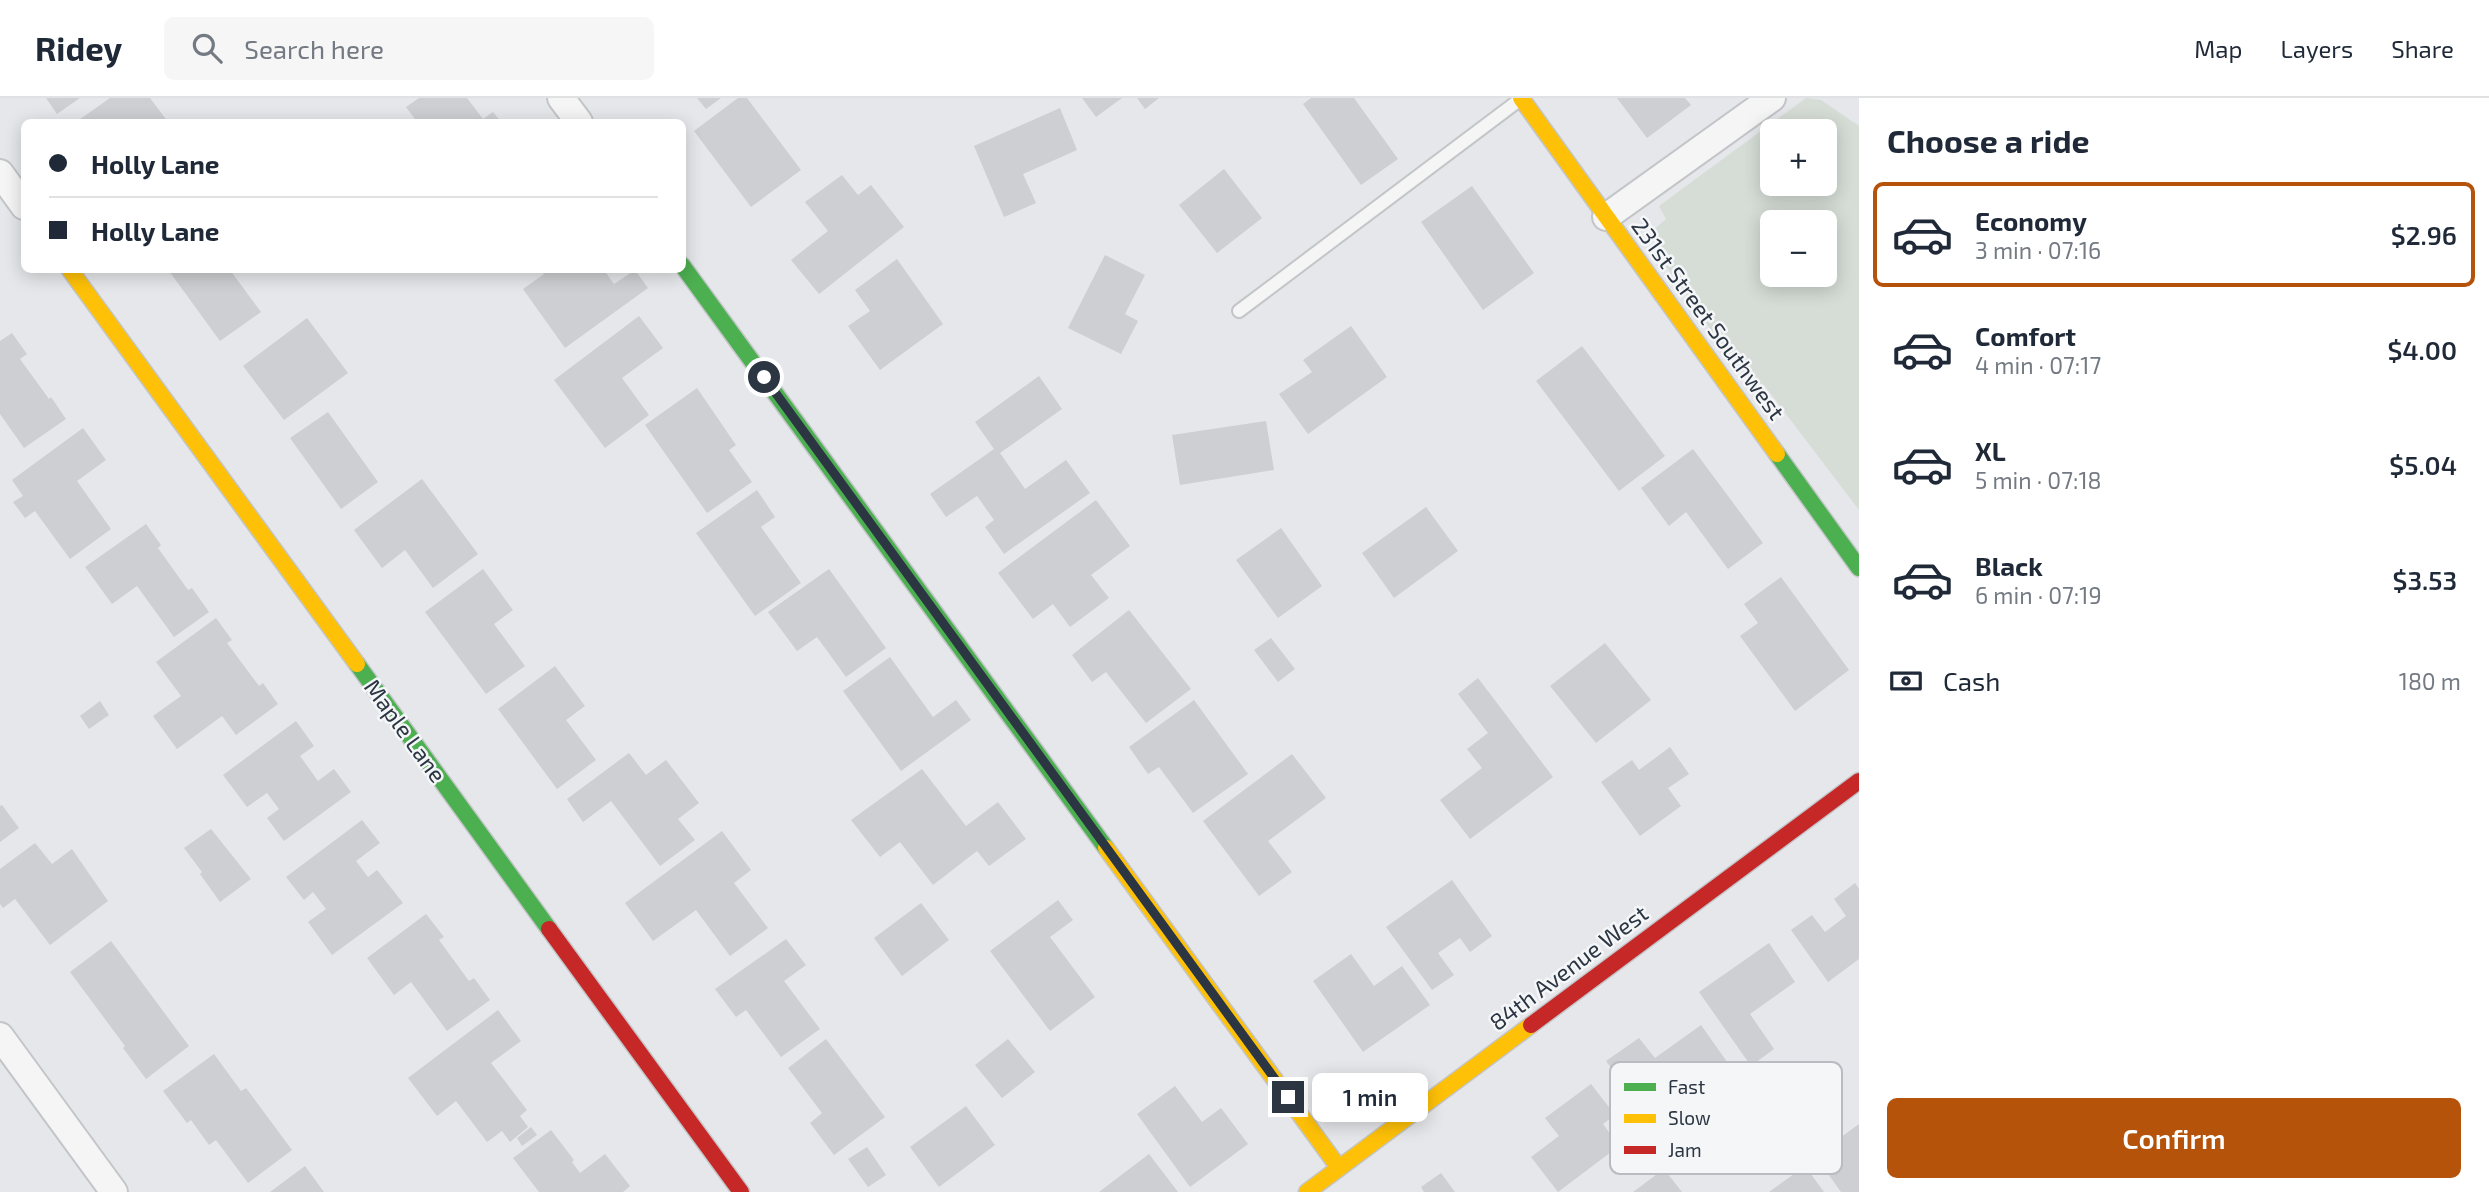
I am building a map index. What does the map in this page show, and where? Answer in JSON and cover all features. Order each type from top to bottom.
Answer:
[{"type":"street","points":[[561,98],[577,119]]},
{"type":"street","name":"231st Street Southwest","points":[[1521,98],[1859,568]]},
{"type":"street","points":[[1606,217],[1772,98]]},
{"type":"street","points":[[0,173],[21,202]]},
{"type":"street","points":[[686,270],[1339,1168]]},
{"type":"street","name":"Maple Lane","points":[[72,273],[741,1192]]},
{"type":"street","name":"84th Avenue West","points":[[1307,1192],[1859,781]]},
{"type":"street","points":[[0,1036],[114,1192]]},
{"type":"lane","points":[[1238,311],[1521,98]]},
{"type":"shaded area","points":[[1806,98],[1821,100],[1859,126],[1859,510],[1764,385],[1754,391],[1655,251],[1657,244],[1650,233],[1666,219],[1659,206],[1760,132],[1760,196],[1837,196],[1837,119],[1777,119]]},
{"type":"building","points":[[46,98],[80,98],[57,114]]},
{"type":"building","points":[[110,98],[150,98],[166,119],[80,119]]},
{"type":"building","points":[[419,98],[467,98],[483,119],[415,119],[406,107]]},
{"type":"building","points":[[697,98],[721,98],[706,109]]},
{"type":"building","points":[[738,98],[747,98],[801,170],[751,207],[694,131]]},
{"type":"building","points":[[1082,98],[1122,98],[1096,117]]},
{"type":"building","points":[[1137,98],[1159,98],[1145,109]]},
{"type":"building","points":[[1311,98],[1354,98],[1398,159],[1361,185],[1303,104]]},
{"type":"building","points":[[1617,98],[1685,98],[1691,105],[1647,138]]},
{"type":"building","points":[[1060,108],[1077,150],[1023,174],[1036,203],[1004,217],[974,146]]},
{"type":"building","points":[[493,112],[499,119],[483,119]]},
{"type":"building","points":[[1224,169],[1262,218],[1217,253],[1179,205]]},
{"type":"building","points":[[842,175],[858,195],[871,185],[904,227],[819,294],[791,260],[828,231],[805,202]]},
{"type":"building","points":[[1472,186],[1534,273],[1483,310],[1421,222]]},
{"type":"building","points":[[1105,255],[1145,275],[1125,314],[1138,321],[1121,354],[1068,328]]},
{"type":"building","points":[[897,259],[943,324],[880,370],[848,326],[870,311],[855,290]]},
{"type":"building","points":[[170,273],[232,273],[261,312],[220,341]]},
{"type":"building","points":[[606,273],[614,284],[630,273],[637,273],[648,288],[565,348],[523,289],[544,274]]},
{"type":"building","points":[[639,316],[663,348],[622,378],[649,415],[605,448],[554,380]]},
{"type":"building","points":[[307,318],[348,373],[284,420],[243,366]]},
{"type":"building","points":[[1351,326],[1387,377],[1308,434],[1279,394],[1312,372],[1303,360]]},
{"type":"building","points":[[12,333],[27,354],[20,359],[66,419],[24,448],[0,414],[0,341]]},
{"type":"building","points":[[1582,346],[1665,456],[1619,491],[1536,381]]},
{"type":"building","points":[[1039,376],[1062,409],[1000,453],[1025,489],[1066,460],[1090,493],[1004,554],[985,527],[994,520],[977,496],[946,517],[930,494],[994,449],[975,422]]},
{"type":"building","points":[[697,388],[736,445],[729,450],[752,482],[707,513],[645,425]]},
{"type":"building","points":[[328,412],[378,482],[341,509],[290,438]]},
{"type":"building","points":[[1266,421],[1274,470],[1180,485],[1172,435]]},
{"type":"building","points":[[83,428],[106,460],[77,481],[111,529],[70,559],[35,511],[25,518],[13,502],[23,496],[12,480]]},
{"type":"building","points":[[1693,449],[1763,543],[1728,569],[1686,512],[1669,526],[1641,488]]},
{"type":"building","points":[[422,479],[478,554],[433,588],[405,550],[382,568],[354,530]]},
{"type":"building","points":[[757,490],[775,517],[761,527],[801,583],[755,616],[696,533]]},
{"type":"building","points":[[1096,500],[1130,546],[1091,575],[1109,598],[1070,627],[1053,604],[1033,619],[998,573]]},
{"type":"building","points":[[1426,507],[1458,551],[1394,598],[1362,553]]},
{"type":"building","points":[[146,524],[161,545],[158,548],[188,590],[192,588],[209,612],[174,637],[137,586],[112,604],[85,567]]},
{"type":"building","points":[[1281,528],[1322,586],[1278,618],[1236,560]]},
{"type":"building","points":[[483,569],[513,610],[494,624],[525,666],[486,694],[425,612]]},
{"type":"building","points":[[829,569],[886,648],[846,677],[817,637],[797,651],[768,612]]},
{"type":"building","points":[[1781,577],[1849,670],[1795,711],[1740,636],[1758,623],[1744,604]]},
{"type":"building","points":[[1129,610],[1191,689],[1146,723],[1106,672],[1092,682],[1072,655]]},
{"type":"building","points":[[216,618],[232,640],[227,643],[259,686],[263,683],[278,704],[236,735],[222,716],[177,749],[153,716],[181,696],[156,662]]},
{"type":"building","points":[[1271,638],[1295,669],[1278,682],[1254,650]]},
{"type":"building","points":[[1605,643],[1651,700],[1596,743],[1550,686]]},
{"type":"building","points":[[890,657],[933,717],[956,700],[971,720],[901,771],[843,691]]},
{"type":"building","points":[[555,666],[585,706],[566,720],[596,760],[557,789],[498,709]]},
{"type":"building","points":[[1478,678],[1553,777],[1470,839],[1440,800],[1482,768],[1467,749],[1488,733],[1458,694]]},
{"type":"building","points":[[1194,700],[1248,774],[1193,813],[1159,767],[1148,774],[1129,747]]},
{"type":"building","points":[[100,701],[109,715],[89,729],[80,716]]},
{"type":"building","points":[[296,721],[314,746],[300,756],[318,781],[334,769],[351,792],[284,841],[267,818],[279,809],[267,793],[247,807],[223,775]]},
{"type":"building","points":[[1670,747],[1689,774],[1668,788],[1681,806],[1640,836],[1601,782],[1632,760],[1639,770]]},
{"type":"building","points":[[629,753],[646,775],[666,760],[699,803],[678,819],[695,840],[660,866],[611,801],[583,822],[567,799]]},
{"type":"building","points":[[1292,754],[1326,798],[1268,841],[1292,872],[1259,896],[1203,821]]},
{"type":"building","points":[[922,769],[966,826],[998,802],[1026,839],[989,866],[977,851],[933,885],[900,842],[880,857],[851,820]]},
{"type":"building","points":[[2,805],[19,828],[0,842],[0,806]]},
{"type":"building","points":[[362,820],[380,843],[356,861],[368,877],[377,870],[403,903],[332,955],[308,922],[326,909],[313,892],[304,900],[286,877]]},
{"type":"building","points":[[211,829],[251,879],[220,902],[184,848]]},
{"type":"building","points":[[722,831],[751,870],[734,883],[768,928],[730,956],[696,910],[653,941],[625,903]]},
{"type":"building","points":[[35,843],[52,864],[72,849],[108,901],[50,945],[15,899],[3,908],[0,904],[0,869]]},
{"type":"building","points":[[1452,880],[1492,936],[1470,952],[1460,938],[1438,953],[1454,975],[1432,990],[1386,927]]},
{"type":"building","points":[[1855,883],[1859,889],[1859,959],[1828,982],[1791,930],[1812,915],[1825,932],[1846,916],[1834,899]]},
{"type":"building","points":[[1058,900],[1073,920],[1050,937],[1095,997],[1050,1031],[990,951]]},
{"type":"building","points":[[921,903],[949,940],[902,976],[874,938]]},
{"type":"building","points":[[426,914],[444,937],[439,940],[469,981],[474,978],[490,1000],[447,1031],[411,982],[394,995],[367,958]]},
{"type":"building","points":[[786,939],[806,965],[784,981],[820,1029],[781,1057],[746,1010],[736,1017],[715,989]]},
{"type":"building","points":[[111,941],[189,1046],[146,1079],[70,972]]},
{"type":"building","points":[[1769,943],[1795,982],[1750,1014],[1774,1049],[1756,1062],[1748,1062],[1699,992]]},
{"type":"building","points":[[1351,954],[1374,986],[1402,966],[1430,1005],[1363,1052],[1313,981]]},
{"type":"building","points":[[498,1010],[521,1041],[491,1063],[527,1110],[520,1116],[528,1127],[510,1142],[502,1131],[487,1142],[456,1101],[437,1116],[408,1078]]},
{"type":"building","points":[[1701,1025],[1727,1062],[1610,1062],[1610,1067],[1606,1061],[1639,1038],[1655,1058]]},
{"type":"building","points":[[826,1039],[885,1117],[834,1155],[810,1123],[822,1113],[788,1068]]},
{"type":"building","points":[[1008,1039],[1035,1072],[1002,1098],[975,1065]]},
{"type":"building","points":[[214,1054],[241,1091],[246,1088],[292,1150],[248,1183],[216,1140],[209,1145],[191,1120],[187,1123],[163,1091]]},
{"type":"building","points":[[1591,1084],[1610,1109],[1610,1119],[1603,1124],[1610,1134],[1610,1153],[1558,1192],[1531,1157],[1559,1136],[1545,1118]]},
{"type":"building","points":[[1175,1086],[1202,1122],[1221,1108],[1248,1144],[1190,1187],[1137,1114]]},
{"type":"building","points":[[966,1106],[995,1145],[939,1187],[910,1147]]},
{"type":"building","points":[[1859,1124],[1859,1192],[1841,1192],[1828,1174],[1842,1174],[1842,1136]]},
{"type":"building","points":[[531,1127],[537,1135],[522,1146],[517,1138]]},
{"type":"building","points":[[551,1130],[574,1160],[572,1162],[580,1173],[605,1154],[630,1186],[623,1192],[539,1192],[513,1158]]},
{"type":"building","points":[[867,1147],[886,1175],[868,1187],[848,1159]]},
{"type":"building","points":[[1149,1154],[1178,1192],[1099,1192]]},
{"type":"building","points":[[305,1166],[324,1192],[270,1192]]},
{"type":"building","points":[[1441,1173],[1455,1192],[1424,1192],[1421,1187]]},
{"type":"building","points":[[1657,1174],[1668,1174],[1682,1192],[1633,1192]]},
{"type":"building","points":[[1794,1174],[1811,1174],[1824,1192],[1769,1192]]},
{"type":"traffic: fast","points":[[686,270],[1106,848]]},
{"type":"traffic: fast","points":[[1777,454],[1859,568]]},
{"type":"traffic: fast","points":[[357,664],[549,929]]},
{"type":"traffic: slow","points":[[1521,98],[1777,454]]},
{"type":"traffic: slow","points":[[72,273],[357,664]]},
{"type":"traffic: slow","points":[[1106,848],[1339,1168]]},
{"type":"traffic: slow","points":[[1307,1192],[1531,1025]]},
{"type":"traffic: jam","points":[[1531,1025],[1859,781]]},
{"type":"traffic: jam","points":[[549,929],[741,1192]]},
{"type":"route","points":[[764,377],[1288,1097]]}]
